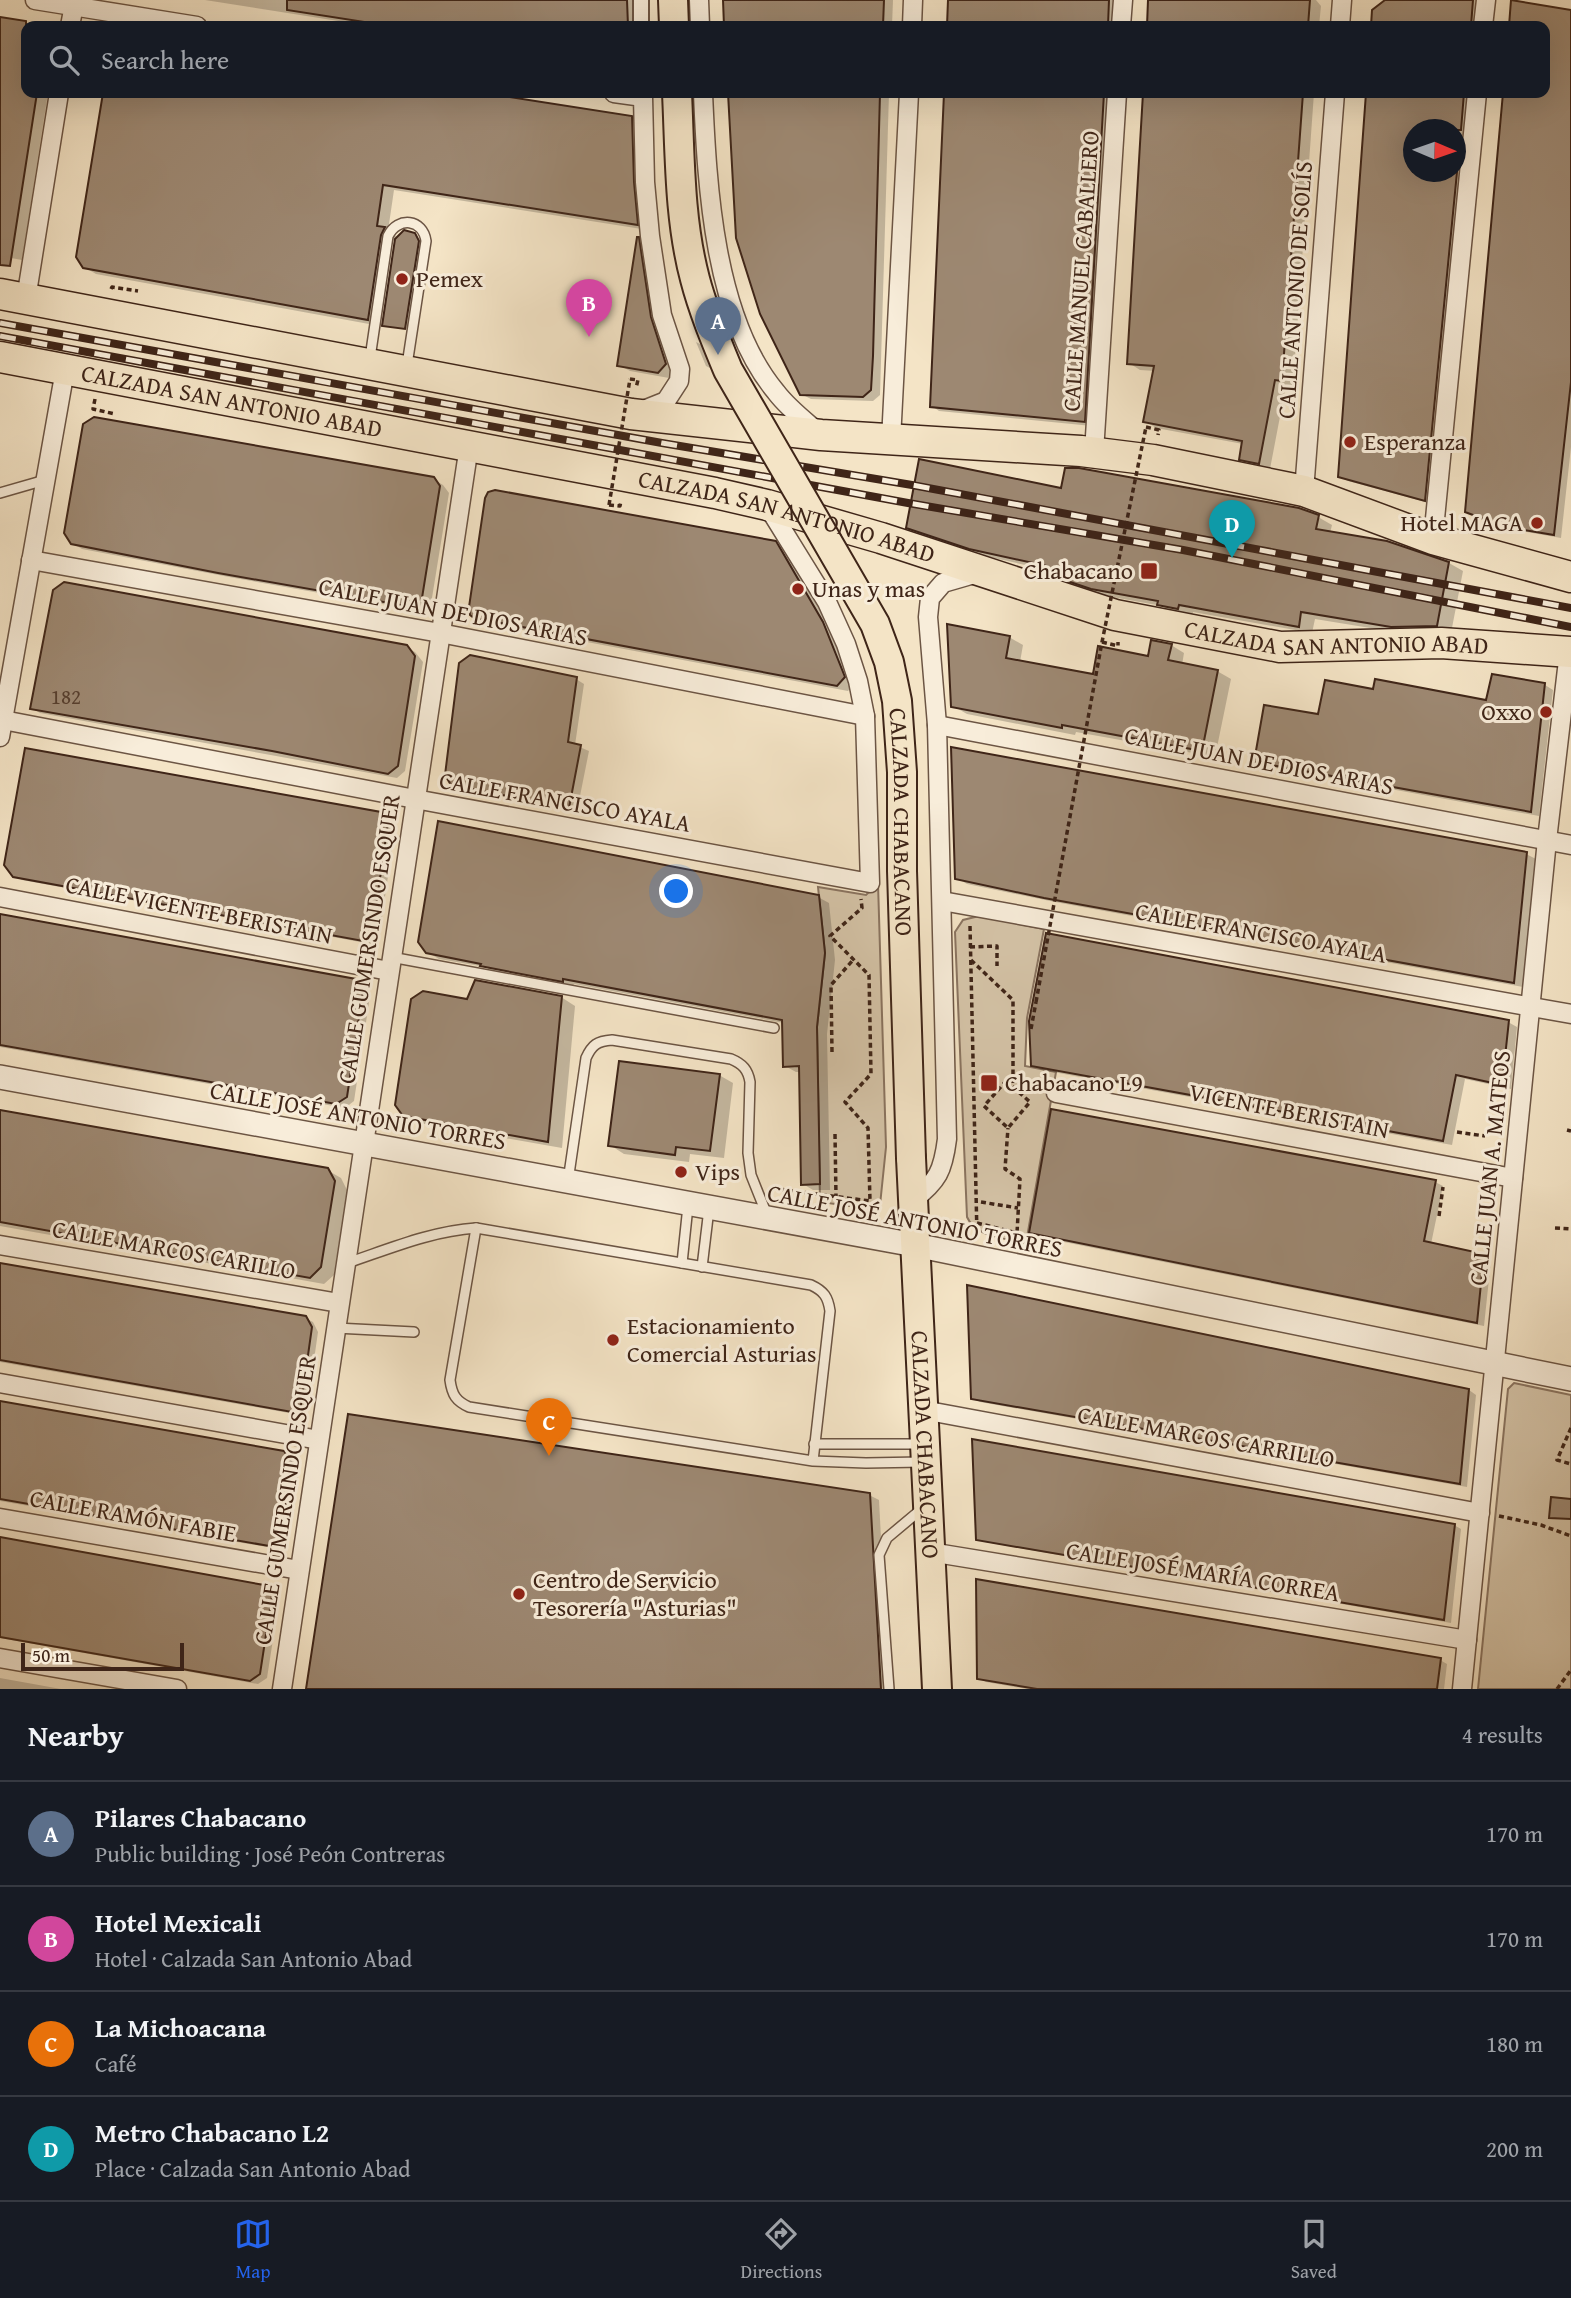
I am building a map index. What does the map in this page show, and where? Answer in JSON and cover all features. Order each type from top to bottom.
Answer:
[{"type":"highway","points":[[13,296],[631,415],[821,435],[1094,453],[1153,460],[1304,491],[1433,539],[1571,577]]},
{"type":"highway","name":"CALZADA SAN ANTONIO ABAD","points":[[0,357],[625,474],[767,505],[985,571],[1115,615],[1280,648],[1441,643],[1570,652]]},
{"type":"main road","points":[[673,0],[674,21]]},
{"type":"main road","name":"CALZADA CHABACANO","points":[[677,98],[683,216],[695,280],[728,370],[875,624],[897,701],[902,772],[902,871],[912,1201],[937,1689]]},
{"type":"street","points":[[34,0],[74,3],[170,21]]},
{"type":"street","points":[[640,0],[641,21]]},
{"type":"street","points":[[699,0],[701,21]]},
{"type":"street","points":[[912,21],[914,0]]},
{"type":"street","points":[[1121,21],[1122,0]]},
{"type":"street","points":[[1340,21],[1342,0]]},
{"type":"street","points":[[1484,21],[1486,0]]},
{"type":"street","points":[[71,21],[74,3]]},
{"type":"street","points":[[13,296],[59,98]]},
{"type":"street","points":[[631,415],[666,401],[679,381],[680,369],[679,359],[662,315],[650,236],[645,182],[643,98]]},
{"type":"street","points":[[703,98],[713,211],[725,286],[740,330],[774,391],[821,435]]},
{"type":"street","points":[[891,440],[909,98]]},
{"type":"street","name":"CALLE MANUEL CABALLERO","points":[[1094,453],[1117,98]]},
{"type":"street","name":"CALLE ANTONIO DE SOLÍS","points":[[1304,491],[1335,98]]},
{"type":"street","points":[[1433,539],[1477,98]]},
{"type":"street","points":[[1,729],[65,369]]},
{"type":"street","name":"CALLE GUMERSINDO ESQUER","points":[[282,1689],[469,446]]},
{"type":"street","name":"CALZADA CHABACANO","points":[[767,505],[827,602],[846,644],[858,681],[865,716],[870,883]]},
{"type":"street","name":"CALLE JUAN DE DIOS ARIAS","points":[[31,560],[440,633],[865,716]]},
{"type":"street","name":"CALZADA CHABACANO","points":[[912,1201],[932,1185],[944,1165],[947,1139],[937,725],[929,627],[930,598],[943,583],[985,571]]},
{"type":"street","name":"CALLE JUAN A. MATEOS","points":[[1462,1689],[1547,840],[1570,652]]},
{"type":"street","name":"CALLE JUAN DE DIOS ARIAS","points":[[937,725],[1571,845]]},
{"type":"street","name":"CALLE FRANCISCO AYALA","points":[[1,729],[415,799],[870,883]]},
{"type":"street","name":"CALLE VICENTE BERISTAIN","points":[[0,897],[390,964]]},
{"type":"street","name":"CALLE FRANCISCO AYALA","points":[[942,901],[1571,1014]]},
{"type":"street","name":"CALLE JOSÉ ANTONIO TORRES","points":[[0,1077],[915,1245],[1571,1378]]},
{"type":"street","name":"VICENTE BERISTAIN","points":[[1056,1093],[1513,1178]]},
{"type":"street","name":"CALLE MARCOS CARILLO","points":[[0,1245],[339,1303]]},
{"type":"street","points":[[0,1383],[319,1440]]},
{"type":"street","name":"CALLE MARCOS CARRILLO","points":[[923,1410],[1480,1513]]},
{"type":"street","name":"CALLE RAMÓN FABIE","points":[[0,1518],[299,1570]]},
{"type":"street","name":"CALLE JOSÉ MARÍA CORREA","points":[[930,1552],[1467,1640]]},
{"type":"street","points":[[0,1658],[177,1689]]},
{"type":"lane","points":[[369,364],[388,236],[398,223],[412,223],[420,226],[426,241],[406,370]]},
{"type":"lane","points":[[0,493],[46,480]]},
{"type":"lane","points":[[390,964],[774,1028]]},
{"type":"lane","points":[[568,1182],[586,1058],[591,1048],[600,1041],[612,1040],[731,1059],[741,1063],[748,1072],[748,1153],[751,1175],[769,1219]]},
{"type":"lane","points":[[682,1263],[698,1206]]},
{"type":"lane","points":[[698,1206],[702,1266]]},
{"type":"lane","points":[[345,1264],[436,1234],[476,1228],[811,1285],[822,1290],[829,1299],[830,1311],[813,1461]]},
{"type":"lane","points":[[476,1228],[450,1380],[452,1392],[458,1402],[469,1407],[813,1461],[866,1464],[925,1453]]},
{"type":"lane","points":[[335,1328],[414,1332]]},
{"type":"lane","points":[[814,1444],[925,1453]]},
{"type":"lane","points":[[889,1689],[879,1555],[887,1538],[928,1503]]},
{"type":"path","points":[[112,287],[138,291]]},
{"type":"path","points":[[620,506],[608,505],[630,379],[638,380]]},
{"type":"path","points":[[93,409],[115,414]]},
{"type":"path","points":[[1031,1029],[1101,642],[1146,427]]},
{"type":"path","points":[[763,1187],[870,1201],[868,1128],[845,1102],[871,1074],[869,975],[830,936],[862,908],[861,895],[870,883]]},
{"type":"path","points":[[969,906],[978,1259]]},
{"type":"path","points":[[970,947],[997,946],[997,966]]},
{"type":"path","points":[[832,1052],[831,985],[853,960]]},
{"type":"path","points":[[970,960],[1013,1000],[1013,1087]]},
{"type":"path","points":[[974,1107],[984,1106],[1006,1081],[1030,1102],[1008,1128],[1005,1170],[1020,1179],[1017,1233],[977,1223]]},
{"type":"path","points":[[984,1106],[1008,1128]]},
{"type":"path","points":[[1457,1132],[1485,1136]]},
{"type":"path","points":[[835,1134],[836,1197]]},
{"type":"path","points":[[1439,1216],[1443,1188]]},
{"type":"path","points":[[981,1202],[1018,1208]]},
{"type":"path","points":[[1555,1228],[1571,1230]]},
{"type":"path","points":[[1571,1428],[1558,1460],[1571,1464]]},
{"type":"path","points":[[1480,1513],[1541,1525],[1571,1536]]},
{"type":"path","points":[[1557,1689],[1571,1670]]},
{"type":"shaded area","points":[[878,883],[886,1147],[880,1205],[871,1209],[820,1202],[817,1027],[825,953],[818,887],[866,895]]},
{"type":"shaded area","points":[[979,916],[1044,929],[1027,1018],[1025,1066],[1056,1072],[1026,1243],[984,1233],[971,1224],[967,1217],[955,932],[963,920]]},
{"type":"shaded area","points":[[1514,1383],[1571,1395],[1571,1689],[1478,1689],[1508,1389]]},
{"type":"building","points":[[287,0],[627,0],[628,21],[358,21],[287,10]]},
{"type":"building","points":[[723,0],[884,0],[883,21],[724,21]]},
{"type":"building","points":[[948,0],[1109,0],[1108,21],[947,21]]},
{"type":"building","points":[[1148,0],[1310,0],[1308,21],[1147,21]]},
{"type":"building","points":[[1385,0],[1473,0],[1471,21],[1371,21],[1372,10]]},
{"type":"building","points":[[1511,0],[1571,10],[1571,382],[1554,535],[1505,527],[1465,512],[1503,98],[1550,98],[1550,21],[1509,21]]},
{"type":"building","points":[[0,17],[26,21],[21,21],[21,98],[36,98],[10,266],[0,265]]},
{"type":"building","points":[[102,98],[515,98],[632,116],[638,225],[383,185],[377,226],[385,227],[381,235],[368,320],[83,268],[76,257]]},
{"type":"building","points":[[728,98],[880,98],[873,356],[871,390],[863,397],[800,395],[760,314],[736,238]]},
{"type":"building","points":[[944,98],[1104,98],[1085,422],[930,407]]},
{"type":"building","points":[[1143,98],[1303,98],[1282,381],[1275,380],[1259,464],[1239,460],[1242,441],[1143,422],[1154,366],[1127,364]]},
{"type":"building","points":[[1366,98],[1464,98],[1462,119],[1403,119],[1403,182],[1456,182],[1425,501],[1338,477]]},
{"type":"building","name":"Pemex","points":[[404,230],[415,233],[419,241],[405,329],[382,326],[395,239]]},
{"type":"building","points":[[637,237],[651,317],[666,364],[658,373],[617,366]]},
{"type":"building","points":[[94,417],[434,477],[440,486],[422,598],[412,607],[71,544],[64,533],[83,424]]},
{"type":"building","points":[[919,459],[1061,488],[1065,468],[1079,468],[1299,508],[1319,515],[1316,529],[1387,541],[1449,562],[1437,626],[1391,627],[1301,612],[1299,627],[1179,605],[1178,609],[1157,605],[1158,601],[1091,589],[1046,574],[1047,566],[969,549],[906,528]]},
{"type":"building","points":[[495,490],[776,541],[823,622],[845,677],[837,686],[474,618],[470,615],[469,607],[485,498],[488,492]]},
{"type":"building","points":[[64,582],[407,645],[415,656],[398,766],[388,774],[30,709],[53,590]]},
{"type":"building","points":[[947,624],[1010,636],[1006,658],[1093,674],[1098,646],[1148,656],[1151,640],[1172,644],[1168,660],[1218,670],[1202,751],[951,707]]},
{"type":"building","points":[[470,655],[577,677],[568,742],[581,745],[569,808],[451,785],[445,775],[459,663]]},
{"type":"building","points":[[1492,674],[1545,683],[1531,812],[1254,762],[1264,705],[1318,714],[1325,680],[1373,689],[1375,679],[1486,700]]},
{"type":"building","points":[[951,747],[1527,852],[1514,983],[1044,898],[955,879]]},
{"type":"building","points":[[25,748],[381,812],[388,823],[372,934],[363,941],[13,877],[4,865]]},
{"type":"building","points":[[438,821],[819,895],[825,953],[817,1027],[820,1184],[801,1185],[799,1066],[783,1067],[782,1020],[563,979],[563,982],[426,953],[418,942]]},
{"type":"building","points":[[0,914],[356,979],[363,990],[347,1097],[336,1104],[0,1045]]},
{"type":"building","points":[[1046,933],[1509,1020],[1502,1085],[1456,1075],[1443,1141],[1031,1066],[1029,1021]]},
{"type":"building","points":[[475,980],[562,996],[548,1142],[403,1116],[395,1105],[411,999],[423,991],[467,999]]},
{"type":"building","points":[[619,1061],[720,1074],[710,1151],[676,1147],[675,1155],[608,1146]]},
{"type":"building","points":[[1051,1109],[1436,1180],[1424,1241],[1484,1254],[1477,1323],[1029,1233]]},
{"type":"building","points":[[0,1110],[328,1168],[335,1181],[321,1267],[310,1278],[0,1222]]},
{"type":"building","points":[[0,1263],[306,1316],[312,1327],[301,1405],[292,1412],[0,1360]]},
{"type":"building","points":[[967,1285],[1469,1389],[1460,1484],[971,1399]]},
{"type":"building","points":[[0,1401],[284,1451],[292,1464],[280,1539],[269,1546],[0,1499]]},
{"type":"building","points":[[348,1414],[870,1493],[881,1689],[306,1689]]},
{"type":"building","points":[[972,1439],[1455,1524],[1444,1620],[976,1540]]},
{"type":"building","points":[[1551,1497],[1571,1499],[1571,1519],[1549,1518]]},
{"type":"building","points":[[0,1537],[264,1585],[272,1596],[260,1674],[250,1681],[0,1637]]},
{"type":"building","points":[[976,1579],[1441,1658],[1437,1689],[1037,1689],[977,1679]]},
{"type":"railway","points":[[0,323],[662,443],[912,485],[1571,608]]},
{"type":"railway","points":[[0,336],[908,503],[1183,550],[1571,627]]},
{"type":"place","name":"Pemex","points":[[402,279]]},
{"type":"place","name":"Hotel Mexicali","points":[[589,337]]},
{"type":"place","name":"Pilares Chabacano","points":[[718,355]]},
{"type":"place","name":"Esperanza","points":[[1350,442]]},
{"type":"place","name":"Hotel MAGA","points":[[1537,523]]},
{"type":"place","name":"Metro Chabacano L2","points":[[1232,558]]},
{"type":"place","name":"Chabacano","points":[[1149,571]]},
{"type":"place","name":"Unas y mas","points":[[798,589]]},
{"type":"place","name":"Oxxo","points":[[1546,712]]},
{"type":"place","name":"Chabacano L9","points":[[989,1083]]},
{"type":"place","name":"Vips","points":[[681,1172]]},
{"type":"place","name":"Estacionamiento Comercial Asturias","points":[[613,1340]]},
{"type":"place","name":"La Michoacana","points":[[549,1456]]},
{"type":"place","name":"Centro de Servicio Tesorería \"Asturias\"","points":[[519,1594]]}]
